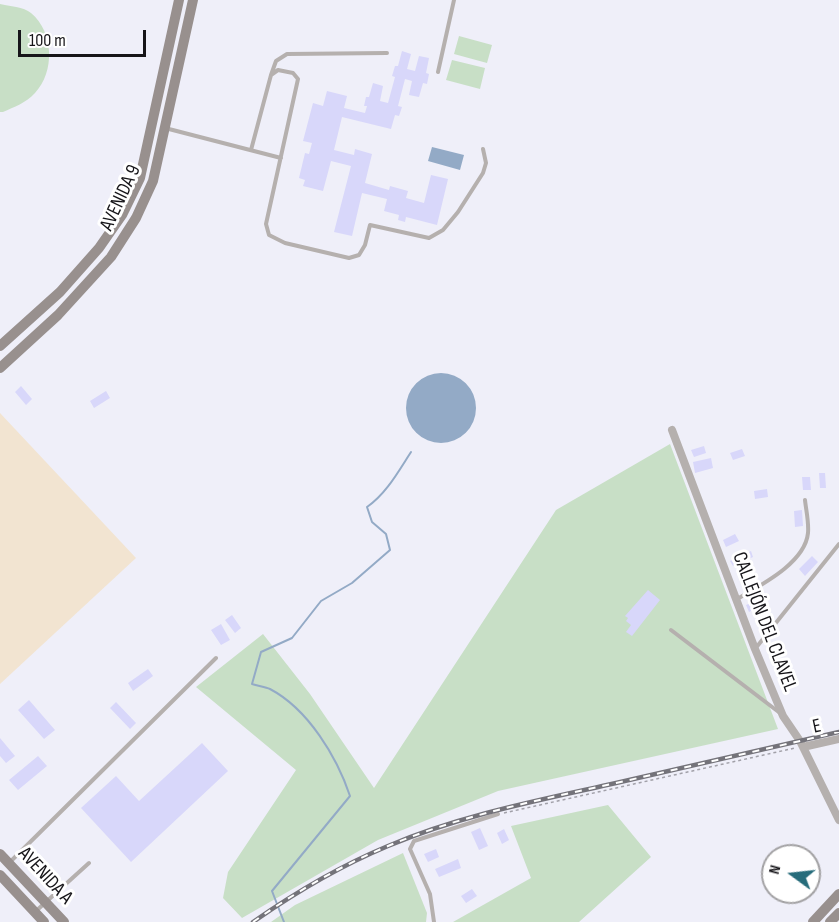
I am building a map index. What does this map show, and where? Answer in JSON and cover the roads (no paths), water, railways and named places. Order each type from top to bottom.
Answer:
[{"type":"street","name":"AVENIDA 9","points":[[0,345],[60,292],[105,240],[122,215],[140,178],[179,0]]},
{"type":"street","name":"AVENIDA 9","points":[[0,368],[58,315],[111,256],[136,218],[153,181],[193,0]]},
{"type":"street","points":[[151,126],[164,128]]},
{"type":"street","name":"CALLEJÓN DEL CLAVEL","points":[[672,430],[755,649],[783,716],[803,747],[839,820]]},
{"type":"street","name":"E","points":[[803,747],[839,739]]},
{"type":"street","name":"AVENIDA A","points":[[0,854],[64,922]]},
{"type":"street","name":"AVENIDA A","points":[[0,875],[44,922]]},
{"type":"street","points":[[813,922],[839,894]]},
{"type":"street","points":[[830,922],[839,914]]},
{"type":"lane","points":[[438,72],[454,0]]},
{"type":"lane","points":[[251,150],[276,61],[287,54],[387,52]]},
{"type":"lane","points":[[271,75],[279,70],[286,70],[298,79],[266,224],[269,235],[285,243],[349,258],[359,255],[370,225],[429,238],[443,230],[458,212],[483,173],[486,163],[483,149]]},
{"type":"lane","points":[[164,128],[280,158]]},
{"type":"lane","points":[[737,600],[798,557],[808,533],[805,500]]},
{"type":"lane","points":[[755,649],[839,544]]},
{"type":"lane","points":[[671,630],[783,716]]},
{"type":"lane","points":[[9,863],[216,658]]},
{"type":"lane","points":[[434,922],[430,894],[410,849],[414,841],[498,814]]},
{"type":"lane","points":[[35,912],[89,863]]},
{"type":"water","points":[[432,147],[464,155],[460,170],[428,161]]},
{"type":"water","points":[[441,373],[460,379],[470,389],[476,408],[470,427],[460,437],[441,443],[422,437],[412,427],[406,408],[412,389],[422,379]]},
{"type":"waterway","points":[[284,922],[272,891],[350,796],[329,750],[309,721],[284,698],[270,689],[252,684],[261,652],[292,638],[321,601],[352,583],[390,550],[386,534],[372,522],[367,507],[386,489],[411,452]]},
{"type":"railway","points":[[253,922],[302,890],[353,862],[444,825],[530,802],[839,732]]}]
